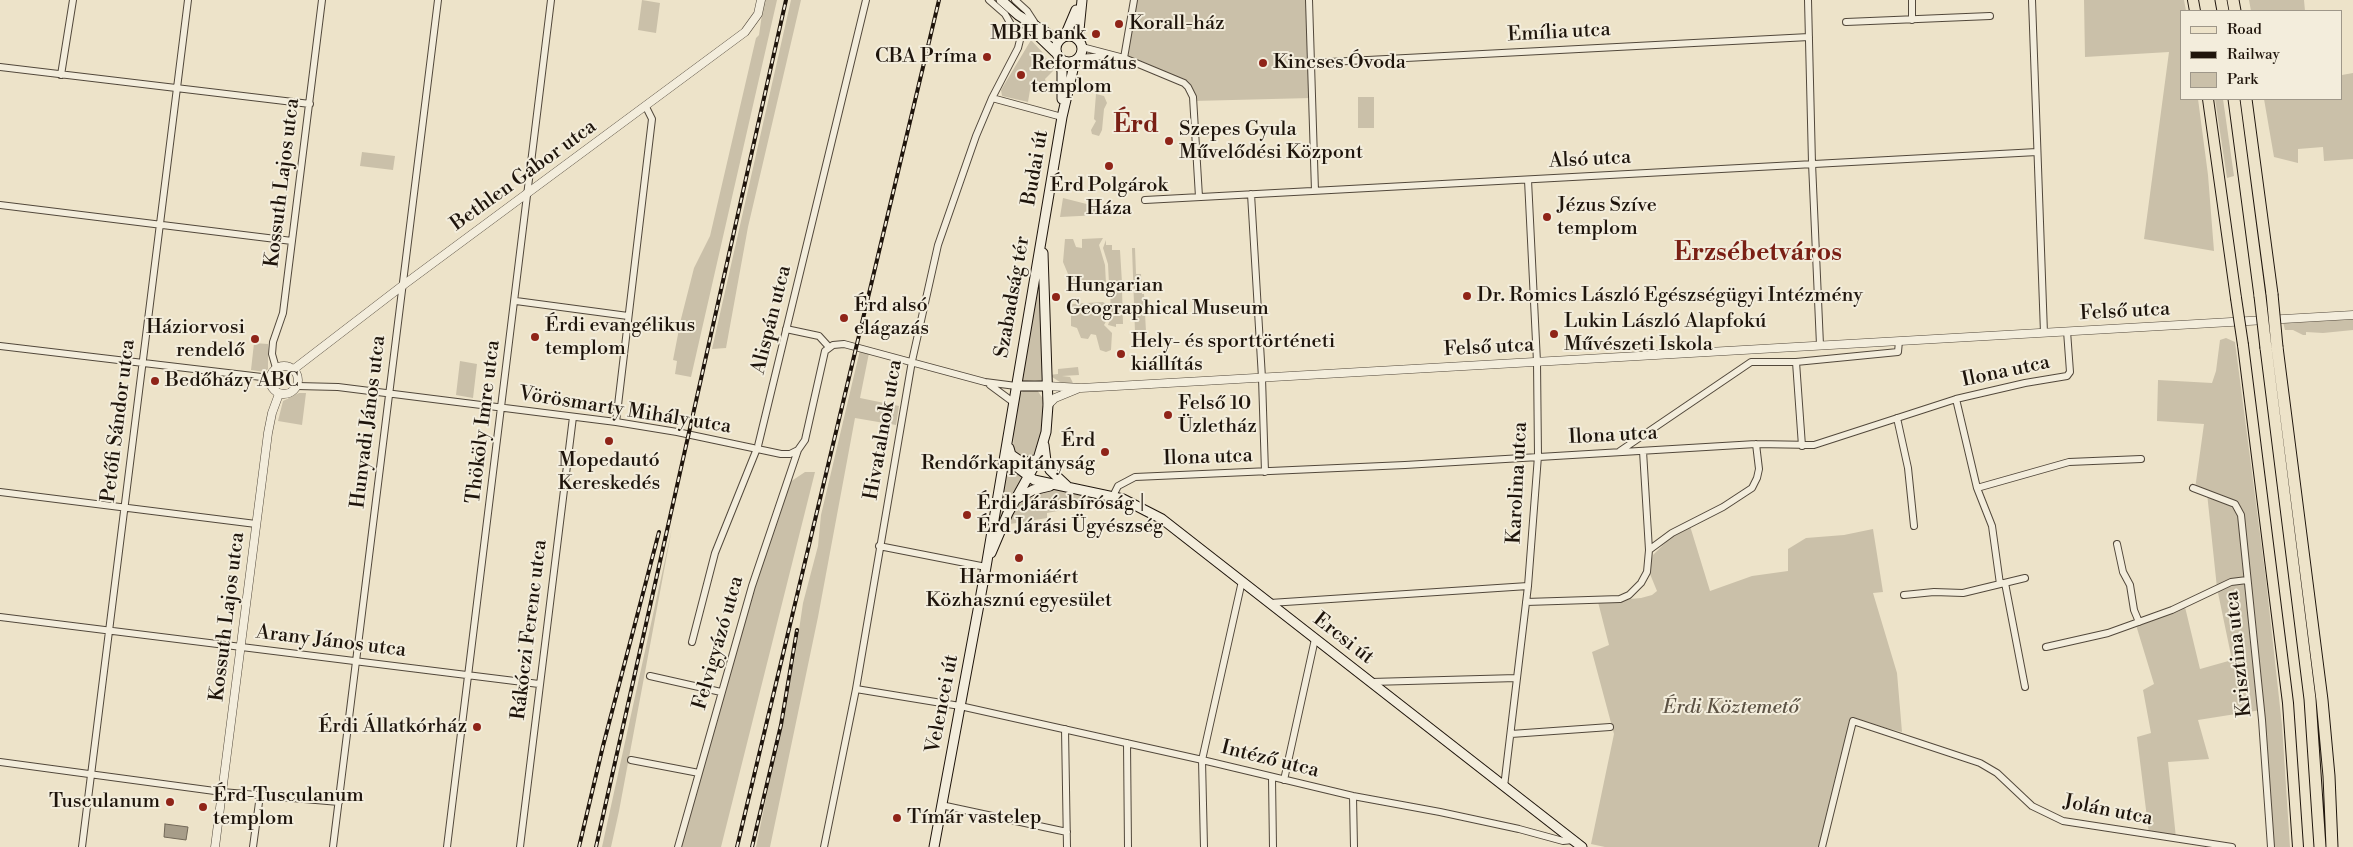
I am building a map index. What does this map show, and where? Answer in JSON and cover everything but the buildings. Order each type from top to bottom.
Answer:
[{"type":"highway","points":[[2234,100],[2260,296],[2271,348],[2322,700],[2330,776],[2332,847]]},
{"type":"highway","points":[[2246,100],[2272,294],[2271,348],[2310,699],[2320,847]]},
{"type":"main road","points":[[1001,0],[1036,31],[1058,56],[1067,63],[1077,60]]},
{"type":"main road","points":[[1036,31],[1080,44],[1081,0]]},
{"type":"main road","points":[[1062,38],[1081,0]]},
{"type":"main road","name":"Budai út","points":[[1062,38],[1058,56],[1062,72],[1062,117]]},
{"type":"main road","name":"Budai út","points":[[1044,226],[1062,117],[1080,44]]},
{"type":"main road","points":[[2208,100],[2236,298],[2288,704],[2298,847]]},
{"type":"main road","name":"Szabadság tér","points":[[986,567],[1044,226]]},
{"type":"main road","name":"Szabadság tér","points":[[986,567],[1002,525],[1038,459],[1044,441],[1048,405],[1043,302],[1044,226]]},
{"type":"main road","name":"Szabadság tér","points":[[1016,386],[1047,386]]},
{"type":"main road","name":"Szabadság tér","points":[[1008,436],[1009,454]]},
{"type":"main road","name":"Szabadság tér","points":[[1044,441],[1046,460],[1050,470],[1060,481],[1070,487]]},
{"type":"main road","points":[[1009,454],[1023,463],[1038,459]]},
{"type":"main road","points":[[1009,454],[1014,465],[1028,477],[1052,485],[1070,487]]},
{"type":"main road","points":[[1016,499],[1033,490],[1052,485]]},
{"type":"main road","name":"Ercsi út","points":[[1070,487],[1113,496],[1140,506],[1162,519],[1582,847]]},
{"type":"main road","name":"Velencei út","points":[[934,847],[986,567]]},
{"type":"street","points":[[61,75],[73,0]]},
{"type":"street","name":"Petőfi Sándor utca","points":[[82,847],[188,0]]},
{"type":"street","name":"Kossuth Lajos utca","points":[[276,368],[272,354],[273,342],[283,313],[322,0]]},
{"type":"street","name":"Hunyadi János utca","points":[[333,847],[438,0]]},
{"type":"street","name":"Thököly Imre utca","points":[[447,847],[552,0]]},
{"type":"street","name":"Bethlen Gábor utca","points":[[294,369],[402,286],[745,32],[758,14],[761,0]]},
{"type":"street","name":"Alispán utca","points":[[692,642],[715,553],[757,448],[866,0]]},
{"type":"street","points":[[990,0],[1005,14],[1013,28],[1022,32],[1036,31],[1027,10],[1015,0]]},
{"type":"street","points":[[1124,58],[1134,0]]},
{"type":"street","points":[[1309,0],[1315,191]]},
{"type":"street","points":[[1808,0],[1812,163],[1820,345]]},
{"type":"street","points":[[1912,0],[1912,20]]},
{"type":"street","points":[[2032,0],[2044,333]]},
{"type":"street","points":[[1846,22],[1990,16]]},
{"type":"street","name":"Hivatalnok utca","points":[[824,847],[856,689],[912,361],[938,245],[958,184],[992,98],[1013,58],[1022,32]]},
{"type":"street","name":"Emília utca","points":[[1310,63],[1809,36]]},
{"type":"street","points":[[1080,44],[1124,58],[1184,83],[1192,92],[1199,197]]},
{"type":"street","points":[[1077,60],[1113,56]]},
{"type":"street","points":[[0,67],[310,104]]},
{"type":"street","points":[[992,98],[1062,117]]},
{"type":"street","points":[[616,422],[652,119],[646,106]]},
{"type":"street","name":"Alsó utca","points":[[1145,200],[2037,152]]},
{"type":"street","name":"Karolina utca","points":[[1504,787],[1528,586],[1538,456],[1537,362],[1528,180]]},
{"type":"street","points":[[1251,194],[1262,378],[1265,472]]},
{"type":"street","points":[[0,205],[292,242]]},
{"type":"street","points":[[516,301],[628,316]]},
{"type":"street","name":"Felső utca","points":[[1047,386],[1081,388],[2353,316]]},
{"type":"street","points":[[786,329],[819,336],[829,347],[844,344],[985,382],[1016,386]]},
{"type":"street","name":"Ilona utca","points":[[1113,496],[1118,486],[1134,477],[1265,472],[1756,444],[1802,446],[1821,443],[1956,400],[2025,383],[2067,376],[2070,372],[2067,331]]},
{"type":"street","points":[[1619,452],[1751,362],[1796,362],[1898,352],[1899,341]]},
{"type":"street","points":[[0,346],[270,378]]},
{"type":"street","name":"Felvigyázó utca","points":[[678,847],[752,586],[798,450],[805,440],[823,356],[829,347]]},
{"type":"street","points":[[1796,362],[1802,446]]},
{"type":"street","points":[[285,366],[294,369],[298,377],[297,386],[292,392],[280,394],[272,387],[270,378],[276,368],[285,366]]},
{"type":"street","points":[[985,382],[1004,393],[1013,402]]},
{"type":"street","name":"Vörösmarty Mihály utca","points":[[297,386],[338,387],[616,422],[677,432],[785,454],[798,450]]},
{"type":"street","name":"Felső utca","points":[[1048,405],[1059,396],[1081,388]]},
{"type":"street","name":"Kossuth Lajos utca","points":[[215,847],[268,433],[274,404],[280,394]]},
{"type":"street","points":[[1956,400],[1977,488],[1992,526],[2025,687]]},
{"type":"street","name":"Rákóczi Ferenc utca","points":[[520,847],[573,417]]},
{"type":"street","points":[[1898,418],[1908,468],[1914,526]]},
{"type":"street","points":[[1649,550],[1672,534],[1723,507],[1752,488],[1759,469],[1756,444]]},
{"type":"street","points":[[1526,602],[1620,598],[1629,595],[1641,583],[1647,572],[1649,550],[1643,451]]},
{"type":"street","points":[[1977,488],[2069,462],[2141,459]]},
{"type":"street","name":"Krisztina utca","points":[[2193,488],[2234,504],[2239,508],[2241,515],[2262,720],[2271,847]]},
{"type":"street","points":[[0,492],[256,524]]},
{"type":"street","points":[[2117,544],[2123,572],[2130,586],[2134,610],[2139,622]]},
{"type":"street","points":[[879,546],[986,567]]},
{"type":"street","points":[[1904,595],[1934,592],[1955,594],[2025,578]]},
{"type":"street","points":[[1204,847],[1202,760],[1242,580]]},
{"type":"street","points":[[2046,648],[2089,639],[2172,610],[2231,582],[2247,580]]},
{"type":"street","points":[[1270,603],[1528,586]]},
{"type":"street","name":"Arany János utca","points":[[0,617],[539,684]]},
{"type":"street","points":[[1284,780],[1315,639]]},
{"type":"street","points":[[650,676],[721,692]]},
{"type":"street","points":[[1369,682],[1517,678]]},
{"type":"street","name":"Intéző utca","points":[[856,689],[960,706],[1353,796],[1449,814],[1519,829],[1559,840],[1573,840]]},
{"type":"street","name":"Jolán utca","points":[[1822,847],[1853,721],[1980,763],[1996,774],[2032,806],[2063,821],[2232,847]]},
{"type":"street","points":[[1511,734],[1610,727]]},
{"type":"street","points":[[1065,729],[1067,847]]},
{"type":"street","points":[[1127,743],[1128,847]]},
{"type":"street","points":[[631,760],[699,773]]},
{"type":"street","points":[[0,762],[222,792],[339,802]]},
{"type":"street","points":[[1272,778],[1273,847]]},
{"type":"street","points":[[253,847],[260,795]]},
{"type":"street","points":[[1353,796],[1354,847]]},
{"type":"street","points":[[942,805],[1067,832]]},
{"type":"green space","points":[[642,0],[660,3],[656,33],[638,30]]},
{"type":"green space","points":[[764,0],[777,0],[691,377],[675,374],[677,361],[673,360],[681,319],[694,268],[710,236],[756,38],[759,35]]},
{"type":"green space","points":[[791,0],[801,0],[748,227],[726,348],[712,349]]},
{"type":"green space","points":[[1134,0],[1309,0],[1311,98],[1193,101],[1186,85],[1124,58]]},
{"type":"green space","points":[[2084,0],[2184,0],[2186,10],[2180,10],[2180,100],[2198,100],[2208,175],[2214,251],[2144,239],[2169,52],[2085,57]]},
{"type":"green space","points":[[2249,0],[2304,0],[2305,10],[2251,10]]},
{"type":"green space","points":[[1031,40],[1044,54],[1053,71],[1045,79],[1047,86],[1031,84],[1028,102],[1002,96],[1001,90]]},
{"type":"green space","points":[[2353,73],[2353,159],[2324,161],[2323,147],[2298,149],[2298,163],[2274,157],[2264,100],[2343,100],[2343,75]]},
{"type":"green space","points":[[1096,94],[1104,96],[1107,103],[1104,109],[1102,130],[1099,136],[1092,134],[1091,130],[1096,121],[1094,119]]},
{"type":"green space","points":[[1358,97],[1374,97],[1374,128],[1358,128]]},
{"type":"green space","points":[[2215,100],[2223,100],[2234,176],[2227,178]]},
{"type":"green space","points":[[362,152],[395,156],[393,170],[360,166]]},
{"type":"green space","points":[[1063,198],[1118,212],[1118,214],[1060,217]]},
{"type":"green space","points":[[1103,238],[1099,245],[1105,265],[1106,284],[1096,287],[1073,286],[1063,262],[1065,239],[1073,239],[1076,247],[1082,248],[1082,239]]},
{"type":"green space","points":[[1106,240],[1106,245],[1112,245],[1112,250],[1120,250],[1122,283],[1109,284],[1108,264],[1103,248]]},
{"type":"green space","points":[[1132,248],[1135,248],[1136,274],[1141,274],[1146,332],[1135,332]]},
{"type":"green space","points":[[1040,268],[1043,382],[1035,380],[1019,382]]},
{"type":"green space","points":[[1110,288],[1122,289],[1123,324],[1116,324],[1116,327],[1108,325],[1111,317]]},
{"type":"green space","points":[[1103,302],[1107,305],[1108,318],[1104,325],[1112,333],[1111,350],[1106,352],[1100,350],[1096,335],[1091,334],[1088,339],[1081,338],[1077,328],[1071,326],[1071,304]]},
{"type":"green space","points":[[2353,318],[2353,330],[2323,333],[2306,332],[2306,335],[2293,330],[2285,330],[2283,322]]},
{"type":"green space","points":[[2226,338],[2235,342],[2266,580],[2282,725],[2290,847],[2271,847],[2261,710],[2198,720],[2209,759],[2168,762],[2176,838],[2149,834],[2137,737],[2151,733],[2143,690],[2154,684],[2136,625],[2185,607],[2200,669],[2232,660],[2217,588],[2207,493],[2195,489],[2204,424],[2157,421],[2158,380],[2212,383],[2216,371],[2220,340]]},
{"type":"green space","points":[[254,343],[268,344],[268,369],[265,372],[251,370]]},
{"type":"green space","points":[[860,350],[869,353],[860,398],[899,406],[896,425],[855,418],[818,617],[770,847],[756,847],[795,657],[803,603],[818,546],[821,515]]},
{"type":"green space","points":[[460,361],[477,364],[473,398],[456,395]]},
{"type":"green space","points":[[1078,367],[1079,375],[1062,376],[1070,377],[1074,385],[1063,384],[1049,375],[1058,374],[1058,369]]},
{"type":"green space","points":[[1025,389],[1037,390],[1044,400],[1043,430],[1036,452],[1028,459],[1020,459],[1013,450],[1014,421],[1017,397]]},
{"type":"green space","points":[[299,393],[306,393],[302,425],[278,421],[283,401]]},
{"type":"green space","points":[[1007,459],[1014,471],[1024,478],[996,533]]},
{"type":"green space","points":[[805,472],[815,472],[721,847],[681,847],[756,583],[790,482]]},
{"type":"green space","points":[[1054,488],[1107,498],[1104,502],[1047,513],[1047,518],[1004,525],[1022,497]]},
{"type":"green space","name":"Érdi Köztemető","points":[[1690,526],[1710,591],[1752,576],[1788,571],[1788,549],[1806,538],[1844,535],[1873,529],[1883,592],[1873,593],[1897,673],[1902,732],[1851,719],[1820,847],[1605,847],[1591,844],[1614,734],[1592,652],[1609,645],[1598,602],[1641,598],[1652,595],[1657,591],[1650,574],[1653,555],[1673,535]]},
{"type":"green space","points":[[672,528],[619,811],[611,847],[602,847]]},
{"type":"shaded area","points":[[165,824],[188,827],[186,840],[164,837]]},
{"type":"railway","points":[[596,847],[786,0]]},
{"type":"railway","points":[[737,847],[939,0]]},
{"type":"railway","points":[[579,847],[603,746],[659,532]]},
{"type":"railway","points":[[752,847],[781,725],[797,630]]},
{"type":"place","name":"Korall-ház","points":[[1119,24]]},
{"type":"place","name":"MBH bank","points":[[1096,34]]},
{"type":"place","name":"CBA Príma","points":[[987,57]]},
{"type":"place","name":"Kincses Óvoda","points":[[1263,63]]},
{"type":"place","name":"Református templom","points":[[1021,75]]},
{"type":"place","name":"Szepes Gyula Művelődési Központ","points":[[1169,141]]},
{"type":"place","name":"Érd Polgárok Háza","points":[[1109,166]]},
{"type":"place","name":"Jézus Szíve templom","points":[[1547,217]]},
{"type":"place","name":"Dr. Romics László Egészségügyi Intézmény","points":[[1467,296]]},
{"type":"place","name":"Hungarian Geographical Museum","points":[[1056,297]]},
{"type":"place","name":"Érd alsó elágazás","points":[[844,318]]},
{"type":"place","name":"Lukin László Alapfokú Művészeti Iskola","points":[[1554,334]]},
{"type":"place","name":"Érdi evangélikus templom","points":[[535,337]]},
{"type":"place","name":"Háziorvosi rendelő","points":[[255,339]]},
{"type":"place","name":"Hely- és sporttörténeti kiállítás","points":[[1121,354]]},
{"type":"place","name":"Bedőházy ABC","points":[[155,381]]},
{"type":"place","name":"Felső 10 Üzletház","points":[[1168,415]]},
{"type":"place","name":"Mopedautó Kereskedés","points":[[609,441]]},
{"type":"place","name":"Érd Rendőrkapitányság","points":[[1105,452]]},
{"type":"place","name":"Érdi Járásbíróság | Érd Járási Ügyészség","points":[[967,515]]},
{"type":"place","name":"Harmoniáért Közhasznú egyesület","points":[[1019,558]]},
{"type":"place","name":"Érdi Állatkórház","points":[[477,727]]},
{"type":"place","name":"Tusculanum","points":[[170,802]]},
{"type":"place","name":"Érd-Tusculanum templom","points":[[203,807]]},
{"type":"place","name":"Tímár vastelep","points":[[897,818]]},
{"type":"district","name":"Érd","points":[[1136,126]]},
{"type":"district","name":"Erzsébetváros","points":[[1758,254]]}]
